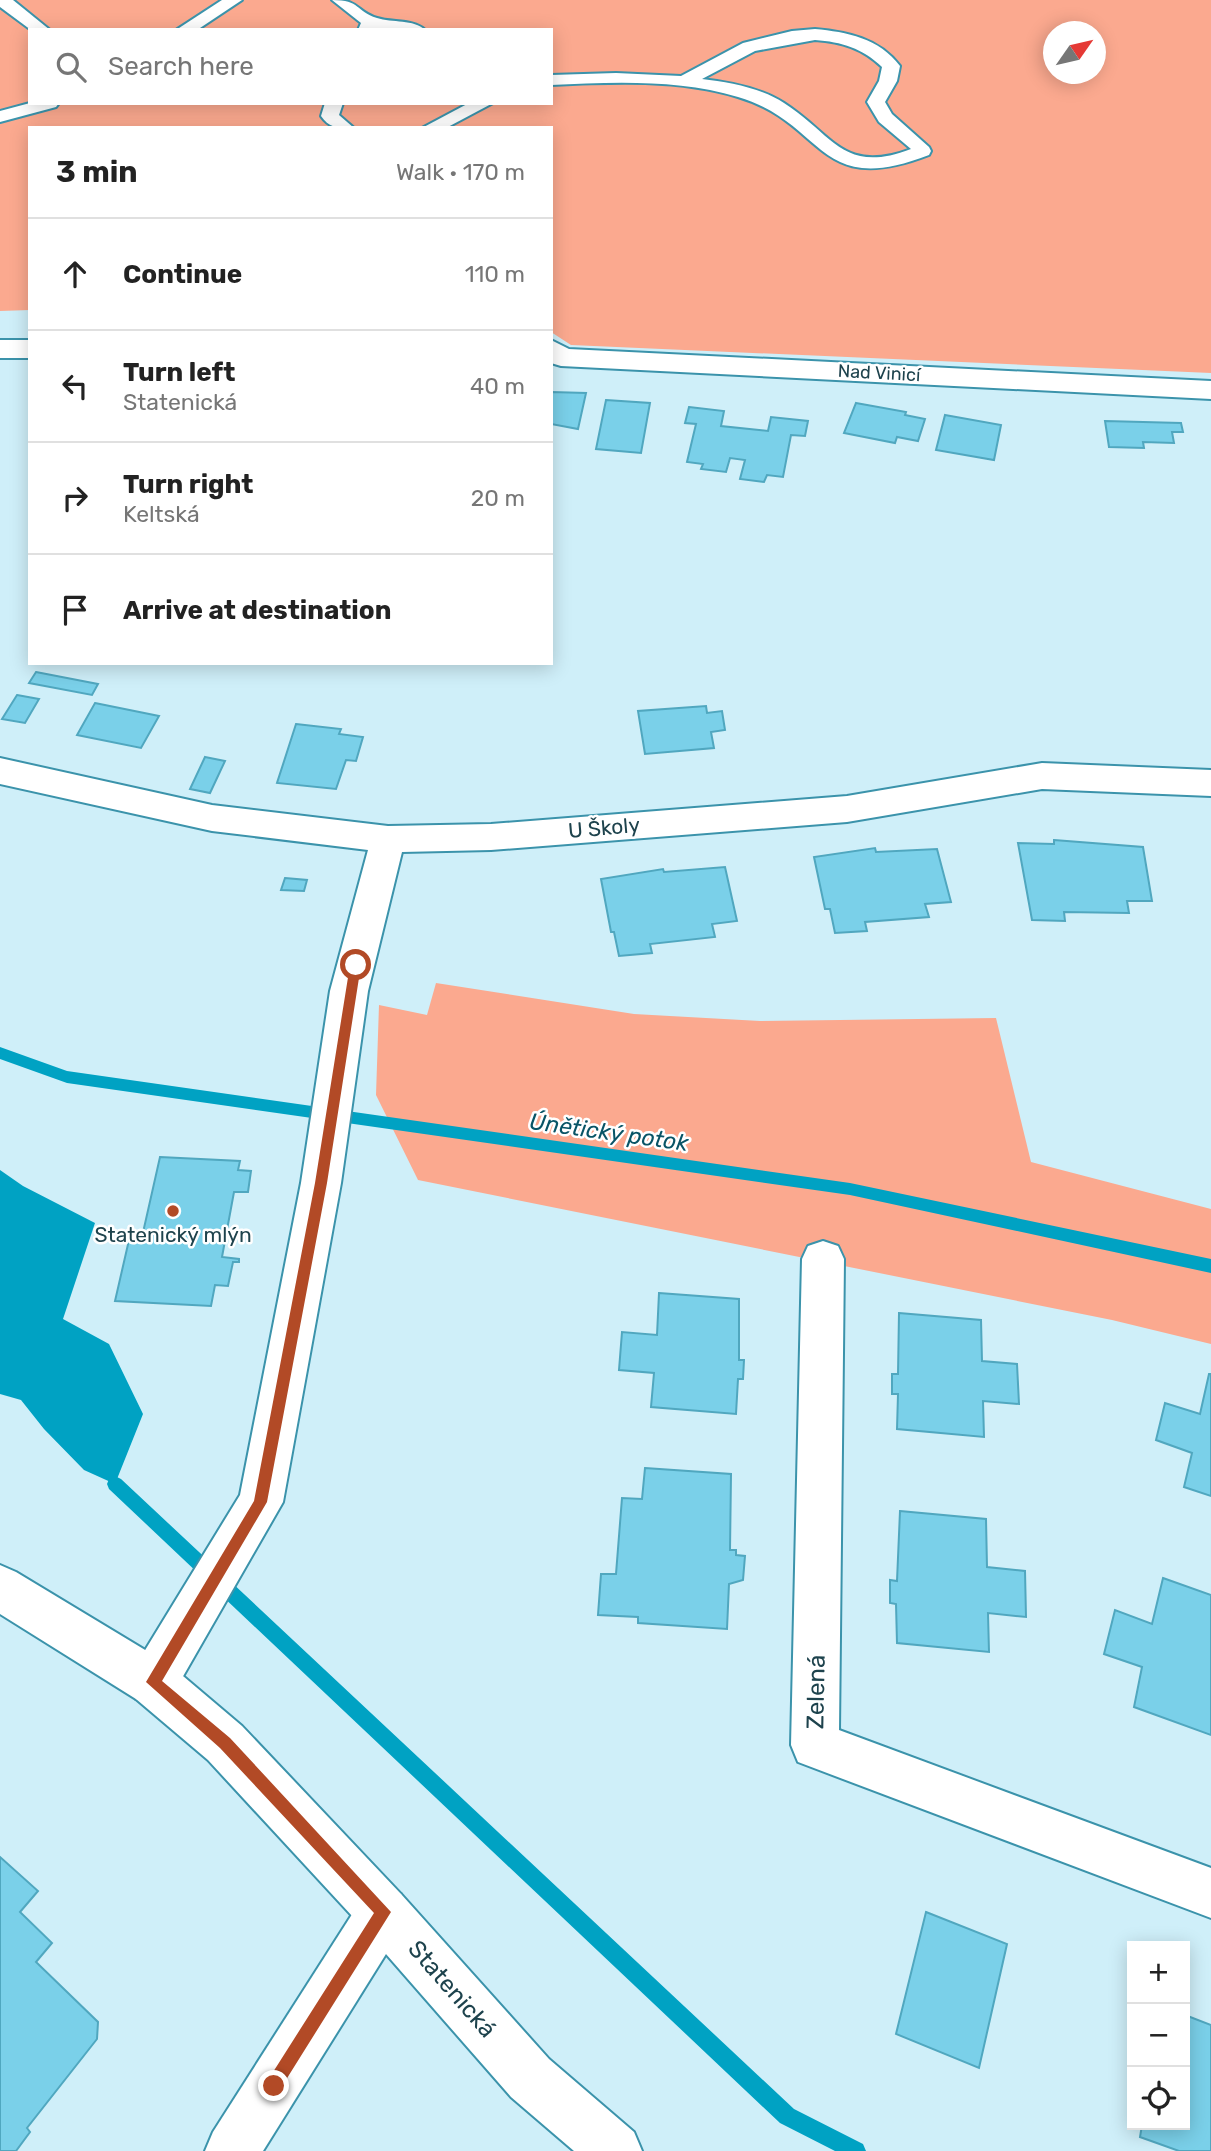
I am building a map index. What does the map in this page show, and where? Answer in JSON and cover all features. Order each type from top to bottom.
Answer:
[{"type":"street","points":[[0,349],[28,349]]},
{"type":"street","name":"Nad Vinicí","points":[[553,350],[561,357],[1211,390]]},
{"type":"street","name":"U Školy","points":[[0,771],[212,818],[388,839],[491,837],[847,809],[1042,776],[1211,783]]},
{"type":"street","points":[[153,1682],[261,1502],[326,1142],[349,991],[388,839]]},
{"type":"street","name":"Zelená","points":[[822,1259],[816,1745],[1211,1893]]},
{"type":"street","name":"Statenická","points":[[0,1588],[153,1682],[225,1743],[383,1912],[530,2078],[615,2151]]},
{"type":"street","points":[[232,2151],[383,1912]]},
{"type":"lane","points":[[2,0],[39,28]]},
{"type":"lane","points":[[187,28],[234,0]]},
{"type":"lane","points":[[340,0],[368,26],[392,28]]},
{"type":"lane","points":[[553,80],[683,83],[727,89],[775,105],[824,147],[849,162],[872,166],[922,151],[913,139],[882,118],[876,102],[888,81],[891,66],[880,52],[851,37],[785,38],[756,44],[728,55],[683,83]]},
{"type":"lane","points":[[0,117],[43,105]]},
{"type":"lane","points":[[333,105],[330,116],[342,126]]},
{"type":"lane","points":[[435,126],[480,105]]},
{"type":"shaded area","points":[[0,0],[1211,0],[1211,373],[571,345],[553,333],[553,126],[28,126],[28,310],[0,311]]},
{"type":"shaded area","points":[[436,983],[634,1014],[760,1021],[996,1018],[1031,1162],[1211,1209],[1211,1344],[1112,1320],[418,1180],[376,1095],[379,1005],[427,1015]]},
{"type":"water","points":[[0,1170],[23,1186],[95,1223],[63,1319],[109,1344],[143,1414],[115,1484],[84,1470],[44,1429],[21,1400],[0,1394]]},
{"type":"building","points":[[553,392],[586,393],[578,429],[553,424]]},
{"type":"building","points":[[606,400],[650,403],[641,453],[596,449]]},
{"type":"building","points":[[856,403],[906,412],[905,415],[925,419],[918,441],[897,437],[895,443],[844,433]]},
{"type":"building","points":[[689,407],[724,411],[721,426],[768,431],[771,417],[808,421],[805,436],[791,435],[783,477],[767,475],[764,482],[740,479],[745,460],[730,458],[726,472],[701,469],[703,464],[687,462],[696,424],[685,423]]},
{"type":"building","points":[[945,415],[1001,425],[994,460],[936,450]]},
{"type":"building","points":[[1105,421],[1181,423],[1183,432],[1172,432],[1174,443],[1143,442],[1144,448],[1109,447]]},
{"type":"building","points":[[36,672],[98,684],[92,695],[29,683]]},
{"type":"building","points":[[17,695],[39,699],[25,723],[2,719]]},
{"type":"building","points":[[95,703],[159,716],[141,748],[77,735]]},
{"type":"building","points":[[706,706],[707,713],[722,711],[725,730],[711,732],[714,748],[645,754],[638,711]]},
{"type":"building","points":[[296,724],[341,729],[339,734],[363,737],[356,761],[346,760],[336,789],[277,783]]},
{"type":"building","points":[[205,757],[225,761],[210,793],[190,789]]},
{"type":"building","points":[[1054,840],[1143,847],[1152,901],[1127,901],[1129,913],[1064,912],[1065,921],[1032,920],[1018,843],[1054,844]]},
{"type":"building","points":[[875,848],[876,852],[937,849],[951,902],[925,904],[929,917],[865,922],[867,931],[835,933],[830,909],[825,909],[814,857]]},
{"type":"building","points":[[725,867],[737,921],[712,924],[715,937],[650,944],[652,953],[619,956],[614,932],[611,932],[601,879],[663,869],[664,872]]},
{"type":"building","points":[[285,878],[307,880],[304,891],[281,890]]},
{"type":"building","points":[[160,1157],[240,1161],[238,1170],[251,1171],[248,1192],[234,1192],[222,1257],[239,1259],[239,1262],[233,1262],[228,1286],[215,1285],[211,1306],[115,1301],[129,1240],[125,1239],[126,1236],[142,1237]]},
{"type":"building","points":[[659,1293],[739,1299],[739,1360],[744,1360],[743,1379],[738,1379],[736,1414],[651,1407],[654,1373],[619,1370],[622,1332],[657,1335]]},
{"type":"building","points":[[899,1313],[981,1320],[982,1361],[1017,1364],[1019,1404],[983,1401],[984,1437],[897,1429],[898,1394],[892,1394],[892,1374],[898,1374]]},
{"type":"building","points":[[1209,1374],[1211,1496],[1184,1487],[1192,1453],[1156,1440],[1165,1403],[1200,1414]]},
{"type":"building","points":[[645,1468],[731,1474],[730,1550],[736,1550],[736,1555],[745,1556],[743,1580],[729,1584],[727,1629],[638,1623],[638,1617],[598,1615],[601,1574],[616,1574],[622,1498],[642,1499]]},
{"type":"building","points":[[900,1511],[986,1519],[987,1567],[1025,1571],[1026,1617],[988,1613],[989,1652],[897,1643],[896,1604],[890,1603],[890,1580],[897,1581]]},
{"type":"building","points":[[1163,1578],[1211,1595],[1211,1735],[1134,1707],[1142,1667],[1104,1654],[1115,1610],[1152,1624]]},
{"type":"building","points":[[0,1857],[38,1891],[20,1912],[52,1943],[36,1962],[98,2022],[97,2039],[27,2128],[30,2132],[16,2151],[0,2151]]},
{"type":"building","points":[[926,1912],[1007,1944],[979,2068],[896,2034]]},
{"type":"building","points":[[1190,2017],[1211,2025],[1211,2151],[1179,2151],[1140,2137],[1141,2130],[1190,2130]]},
{"type":"waterway","name":"Únětický potok","points":[[0,1053],[67,1077],[850,1189],[1211,1266]]},
{"type":"waterway","points":[[115,1484],[787,2116],[856,2151]]},
{"type":"place","name":"Statenický mlýn","points":[[173,1211]]},
{"type":"route","points":[[274,2086],[383,1912],[225,1743],[153,1682],[261,1502],[321,1183],[321,1168],[349,991],[356,965]]}]
